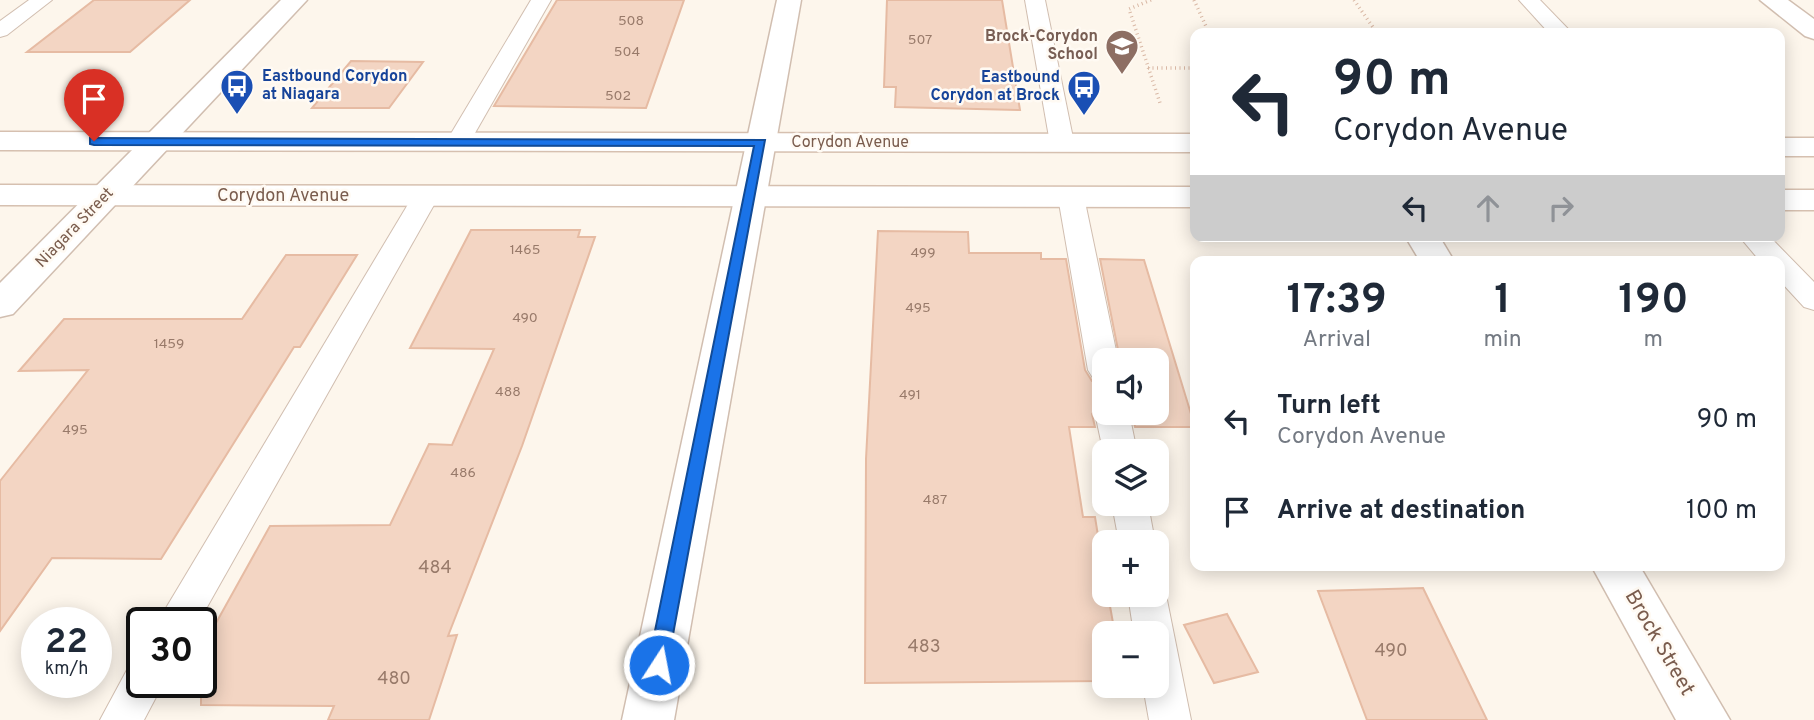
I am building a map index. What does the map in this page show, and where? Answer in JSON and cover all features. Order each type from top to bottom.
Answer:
[{"type":"main road","name":"Niagara Street","points":[[0,305],[295,0]]},
{"type":"main road","points":[[648,720],[789,0]]},
{"type":"main road","points":[[1772,0],[1814,31]]},
{"type":"main road","name":"Corydon Avenue","points":[[0,141],[1190,143]]},
{"type":"main road","points":[[1785,147],[1814,147]]},
{"type":"main road","name":"Corydon Avenue","points":[[0,195],[1190,197]]},
{"type":"main road","points":[[1785,200],[1814,200]]},
{"type":"main road","name":"Brock Street","points":[[1617,571],[1704,720]]},
{"type":"lane","points":[[0,31],[42,0]]},
{"type":"lane","points":[[458,142],[541,0]]},
{"type":"lane","points":[[1035,0],[1062,144]]},
{"type":"lane","points":[[1529,0],[1556,28]]},
{"type":"lane","points":[[186,607],[426,196]]},
{"type":"lane","points":[[1071,197],[1100,348]]},
{"type":"lane","points":[[1759,242],[1772,256]]},
{"type":"lane","points":[[1785,269],[1814,300]]},
{"type":"lane","points":[[121,720],[134,698]]},
{"type":"lane","points":[[1167,698],[1171,720]]},
{"type":"path","points":[[1151,0],[1129,9],[1160,105]]},
{"type":"path","points":[[1194,0],[1207,28]]},
{"type":"path","points":[[1354,0],[1374,28]]},
{"type":"path","points":[[1148,68],[1190,68]]},
{"type":"building","points":[[94,0],[190,0],[130,52],[27,52]]},
{"type":"building","points":[[557,0],[684,0],[646,108],[494,106]]},
{"type":"building","points":[[887,0],[1002,0],[1020,110],[895,107],[896,87],[884,87]]},
{"type":"building","points":[[351,61],[423,62],[389,108],[312,108]]},
{"type":"building","points":[[471,230],[580,230],[578,237],[595,237],[522,446],[448,636],[457,635],[429,720],[328,720],[334,706],[201,705],[201,698],[217,698],[217,621],[270,526],[390,525],[429,444],[452,445],[494,349],[410,348]]},
{"type":"building","points":[[878,231],[968,232],[969,253],[1041,253],[1041,259],[1066,259],[1085,370],[1092,381],[1092,425],[1095,427],[1069,427],[1083,517],[1095,517],[1097,530],[1092,530],[1092,607],[1110,607],[1113,621],[1092,621],[1092,681],[865,683],[866,459]]},
{"type":"building","points":[[286,255],[357,255],[300,347],[294,347],[161,559],[52,558],[0,631],[0,481],[88,370],[19,371],[64,319],[242,319]]},
{"type":"building","points":[[1100,259],[1144,260],[1190,411],[1190,427],[1135,427],[1169,425],[1169,348],[1118,348]]},
{"type":"building","points":[[1423,588],[1487,720],[1367,720],[1318,591]]},
{"type":"building","points":[[1227,614],[1258,672],[1214,683],[1184,625]]},
{"type":"place","name":"Brock-Corydon School","points":[[1122,76]]},
{"type":"place","name":"Eastbound Corydon at Niagara","points":[[237,116]]},
{"type":"place","name":"Eastbound Corydon at Brock","points":[[1084,117]]},
{"type":"route","points":[[94,141],[761,142],[659,665]]}]
